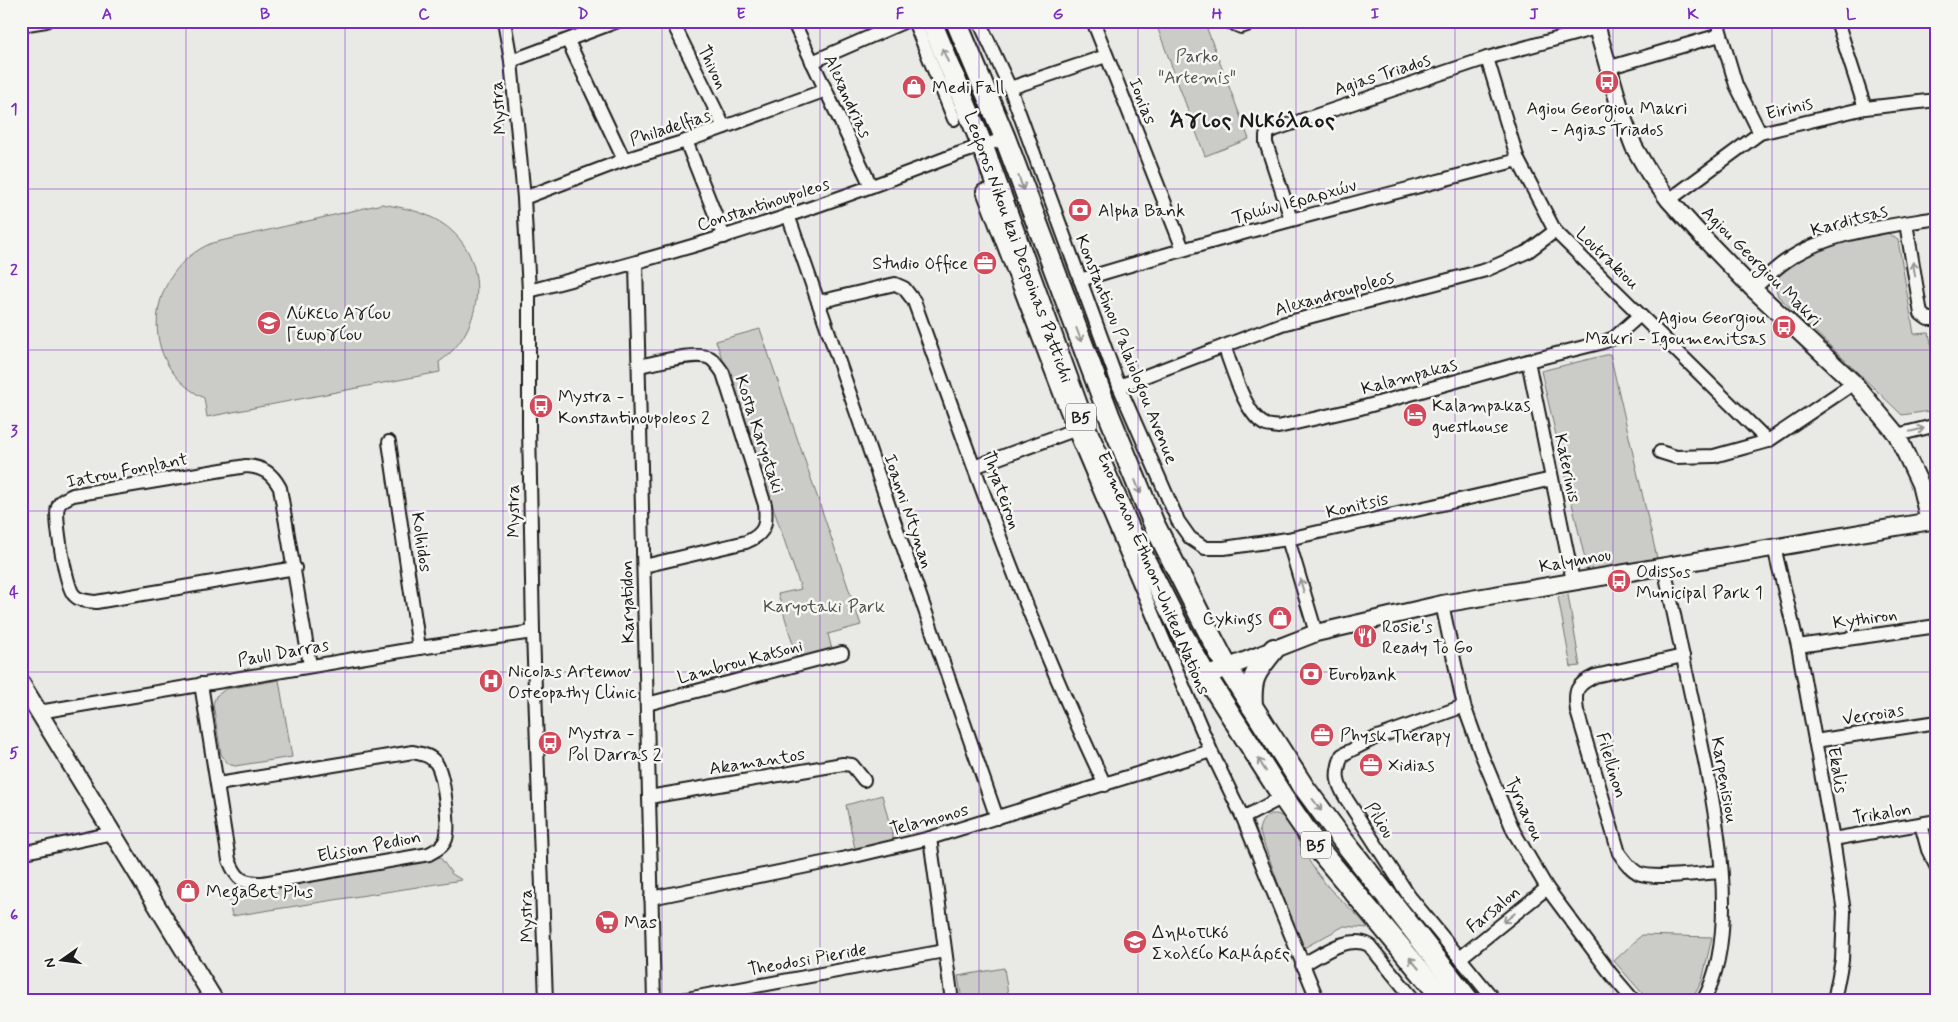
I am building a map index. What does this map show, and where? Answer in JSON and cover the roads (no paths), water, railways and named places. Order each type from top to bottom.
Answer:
[{"type":"main road","name":"Leoforos Nikou kai Despoinas Pattichi","points":[[931,21],[983,146],[1085,427],[1132,535],[1184,637],[1206,676],[1282,797],[1321,852],[1445,1001]]},
{"type":"main road","name":"Leoforos Nikou kai Despoinas Pattichi","points":[[956,21],[1005,138],[1108,415],[1154,524],[1227,667],[1303,786],[1336,832],[1469,1001]]},
{"type":"main road","points":[[1252,706],[1253,678],[1256,671],[1274,649]]},
{"type":"street","points":[[21,25],[46,21]]},
{"type":"street","name":"Mystra","points":[[504,21],[511,61],[524,198],[529,291],[529,428],[546,1001]]},
{"type":"street","points":[[511,61],[618,21]]},
{"type":"street","name":"Thivon","points":[[672,21],[724,127]]},
{"type":"street","name":"Alexandrias","points":[[793,21],[871,186]]},
{"type":"street","points":[[812,62],[906,21]]},
{"type":"street","points":[[914,21],[954,119]]},
{"type":"street","name":"Konstantinou Palaiologou Avenue","points":[[979,21],[1010,88],[1119,386],[1178,522]]},
{"type":"street","name":"Ionias","points":[[1093,21],[1183,249]]},
{"type":"street","points":[[1227,21],[1241,27],[1258,21]]},
{"type":"street","points":[[1717,21],[1736,85],[1760,133]]},
{"type":"street","points":[[1837,21],[1865,108]]},
{"type":"street","name":"Agias Triados","points":[[1291,219],[1266,143],[1266,136],[1270,131],[1595,24]]},
{"type":"street","name":"Agiou Georgiou Makri","points":[[1595,24],[1623,118],[1634,147],[1650,174],[1669,200],[1753,289],[1854,383],[1896,434],[1920,484],[1933,520]]},
{"type":"street","points":[[1607,68],[1720,34]]},
{"type":"street","points":[[568,41],[624,160]]},
{"type":"street","points":[[1010,88],[1106,56]]},
{"type":"street","name":"Loutrakiou","points":[[1487,58],[1518,160],[1555,231],[1768,441]]},
{"type":"street","name":"Philadelfias","points":[[524,198],[624,160],[686,141],[826,90]]},
{"type":"street","name":"Eirinis","points":[[1669,200],[1760,133],[1865,108],[1937,100]]},
{"type":"street","name":"Constantinoupoleos","points":[[529,291],[636,263],[724,237],[1005,138]]},
{"type":"street","points":[[686,141],[724,237]]},
{"type":"street","name":"Τριών Ιεραρχών","points":[[1080,280],[1291,219],[1518,160]]},
{"type":"street","name":"Enomenon Ethnon-United Nations","points":[[982,191],[1074,430],[1211,751],[1243,818],[1318,1001]]},
{"type":"street","name":"Ioanni Ntynan","points":[[788,215],[997,818]]},
{"type":"street","name":"Karditsas","points":[[1753,289],[1786,261],[1806,250],[1831,240],[1937,218]]},
{"type":"street","points":[[1906,223],[1921,314],[1928,319],[1937,319]]},
{"type":"street","name":"Alexandroupoleos","points":[[1119,386],[1282,324],[1486,270],[1527,252],[1555,231]]},
{"type":"street","name":"Karyatidon","points":[[636,263],[654,1001]]},
{"type":"street","name":"Thyateiron","points":[[818,302],[896,284],[904,288],[914,301],[1029,614],[1067,705],[1105,785]]},
{"type":"street","name":"Kalampakas","points":[[1224,346],[1249,408],[1266,425],[1278,426],[1356,409],[1600,343],[1614,338],[1640,315]]},
{"type":"street","name":"Kosta Karyotaki","points":[[639,366],[698,356],[709,358],[717,364],[722,373],[756,476],[765,504],[766,516],[764,528],[758,537],[746,542],[644,566]]},
{"type":"street","name":"Katerinis","points":[[1528,361],[1573,581]]},
{"type":"street","points":[[1660,452],[1676,458],[1714,456],[1768,441],[1854,383]]},
{"type":"street","points":[[1896,434],[1937,425]]},
{"type":"street","points":[[974,467],[1074,430]]},
{"type":"street","name":"Kolhidos","points":[[390,442],[419,648]]},
{"type":"street","name":"Iatrou Fonplant","points":[[295,568],[96,602],[86,601],[75,597],[70,591],[66,580],[57,523],[58,507],[63,500],[73,496],[246,466],[266,470],[275,478],[280,488],[295,568],[310,665]]},
{"type":"street","name":"Konitsis","points":[[1178,522],[1190,538],[1205,548],[1224,548],[1288,538],[1552,479]]},
{"type":"street","name":"Kalymnou","points":[[1206,676],[1316,633],[1442,604],[1933,520]]},
{"type":"street","points":[[1288,538],[1316,633]]},
{"type":"street","name":"Ekalis","points":[[1774,547],[1798,646],[1833,839],[1844,912],[1842,960],[1834,1001]]},
{"type":"street","name":"Karpenisiou","points":[[1664,566],[1714,804],[1721,872],[1723,921],[1718,957],[1708,992],[1703,1001]]},
{"type":"street","name":"Tyrnavou","points":[[1442,604],[1464,706],[1481,753],[1514,832],[1547,888],[1611,974],[1634,1001]]},
{"type":"street","name":"Kythiron","points":[[1798,646],[1937,626]]},
{"type":"street","name":"Paull Darras","points":[[39,712],[310,665],[534,632]]},
{"type":"street","name":"Lambrou Katsoni","points":[[647,704],[842,652]]},
{"type":"street","name":"Filellinon","points":[[1683,656],[1595,676],[1584,681],[1577,688],[1575,697],[1577,710],[1619,853],[1628,865],[1640,874],[1655,876],[1721,872]]},
{"type":"street","points":[[21,683],[215,1001]]},
{"type":"street","name":"Elision Pedion","points":[[201,684],[229,860],[234,874],[241,880],[250,883],[263,883],[429,854],[441,847],[446,840],[448,828],[440,770],[435,761],[427,754],[412,752],[218,784]]},
{"type":"street","name":"Piliou","points":[[1464,706],[1375,738],[1342,756],[1336,771],[1338,786],[1409,896],[1495,1001]]},
{"type":"street","name":"Verroias","points":[[1815,741],[1937,722]]},
{"type":"street","name":"Telamonos","points":[[651,898],[842,859],[930,838],[1211,751]]},
{"type":"street","name":"Akamantos","points":[[649,797],[843,764],[852,765],[864,780]]},
{"type":"street","points":[[1243,818],[1282,797]]},
{"type":"street","name":"Trikalon","points":[[1833,839],[1937,822]]},
{"type":"street","points":[[1921,824],[1928,850],[1937,868]]},
{"type":"street","points":[[21,853],[113,833]]},
{"type":"street","points":[[930,838],[952,1001]]},
{"type":"street","name":"Farsalon","points":[[1460,958],[1547,888]]},
{"type":"street","points":[[1302,964],[1343,944],[1361,941],[1369,945],[1415,1001]]},
{"type":"street","name":"Theodosi Pieride","points":[[676,1001],[944,951]]},
{"type":"place","name":"Agiou Georgiou Makri - Agias Triados","points":[[1607,82]]},
{"type":"place","name":"Medi Fall","points":[[914,87]]},
{"type":"place","name":"Alpha Bank","points":[[1080,210]]},
{"type":"place","name":"Studio Office","points":[[985,263]]},
{"type":"place","name":"Λύκειο Αγίου Γεωργίου","points":[[269,323]]},
{"type":"place","name":"Agiou Georgiou Makri - Igoumenitsas","points":[[1784,327]]},
{"type":"place","name":"Mystra - Konstantinoupoleos 2","points":[[541,406]]},
{"type":"place","name":"Kalampakas guesthouse","points":[[1415,415]]},
{"type":"place","name":"Odissos Municipal Park 1","points":[[1619,581]]},
{"type":"place","name":"Cykings","points":[[1280,618]]},
{"type":"place","name":"Rosie's Ready To Go","points":[[1365,636]]},
{"type":"place","name":"Eurobank","points":[[1311,674]]},
{"type":"place","name":"Nicolas Artemov Osteopathy Clinic","points":[[491,681]]},
{"type":"place","name":"Physk Therapy","points":[[1322,735]]},
{"type":"place","name":"Mystra - Pol Darras 2","points":[[550,743]]},
{"type":"place","name":"Xidias","points":[[1371,765]]},
{"type":"place","name":"MegaBet Plus","points":[[188,891]]},
{"type":"place","name":"Mas","points":[[607,922]]},
{"type":"place","name":"Δημοτικό Σχολείο Καμάρες","points":[[1135,942]]},
{"type":"district","name":"Άγιος Νικόλαος","points":[[1253,119]]},
{"type":"park label","name":"Parko \"Artemis\"","points":[[1197,66]]},
{"type":"park label","name":"Karyotaki Park","points":[[824,606]]}]
